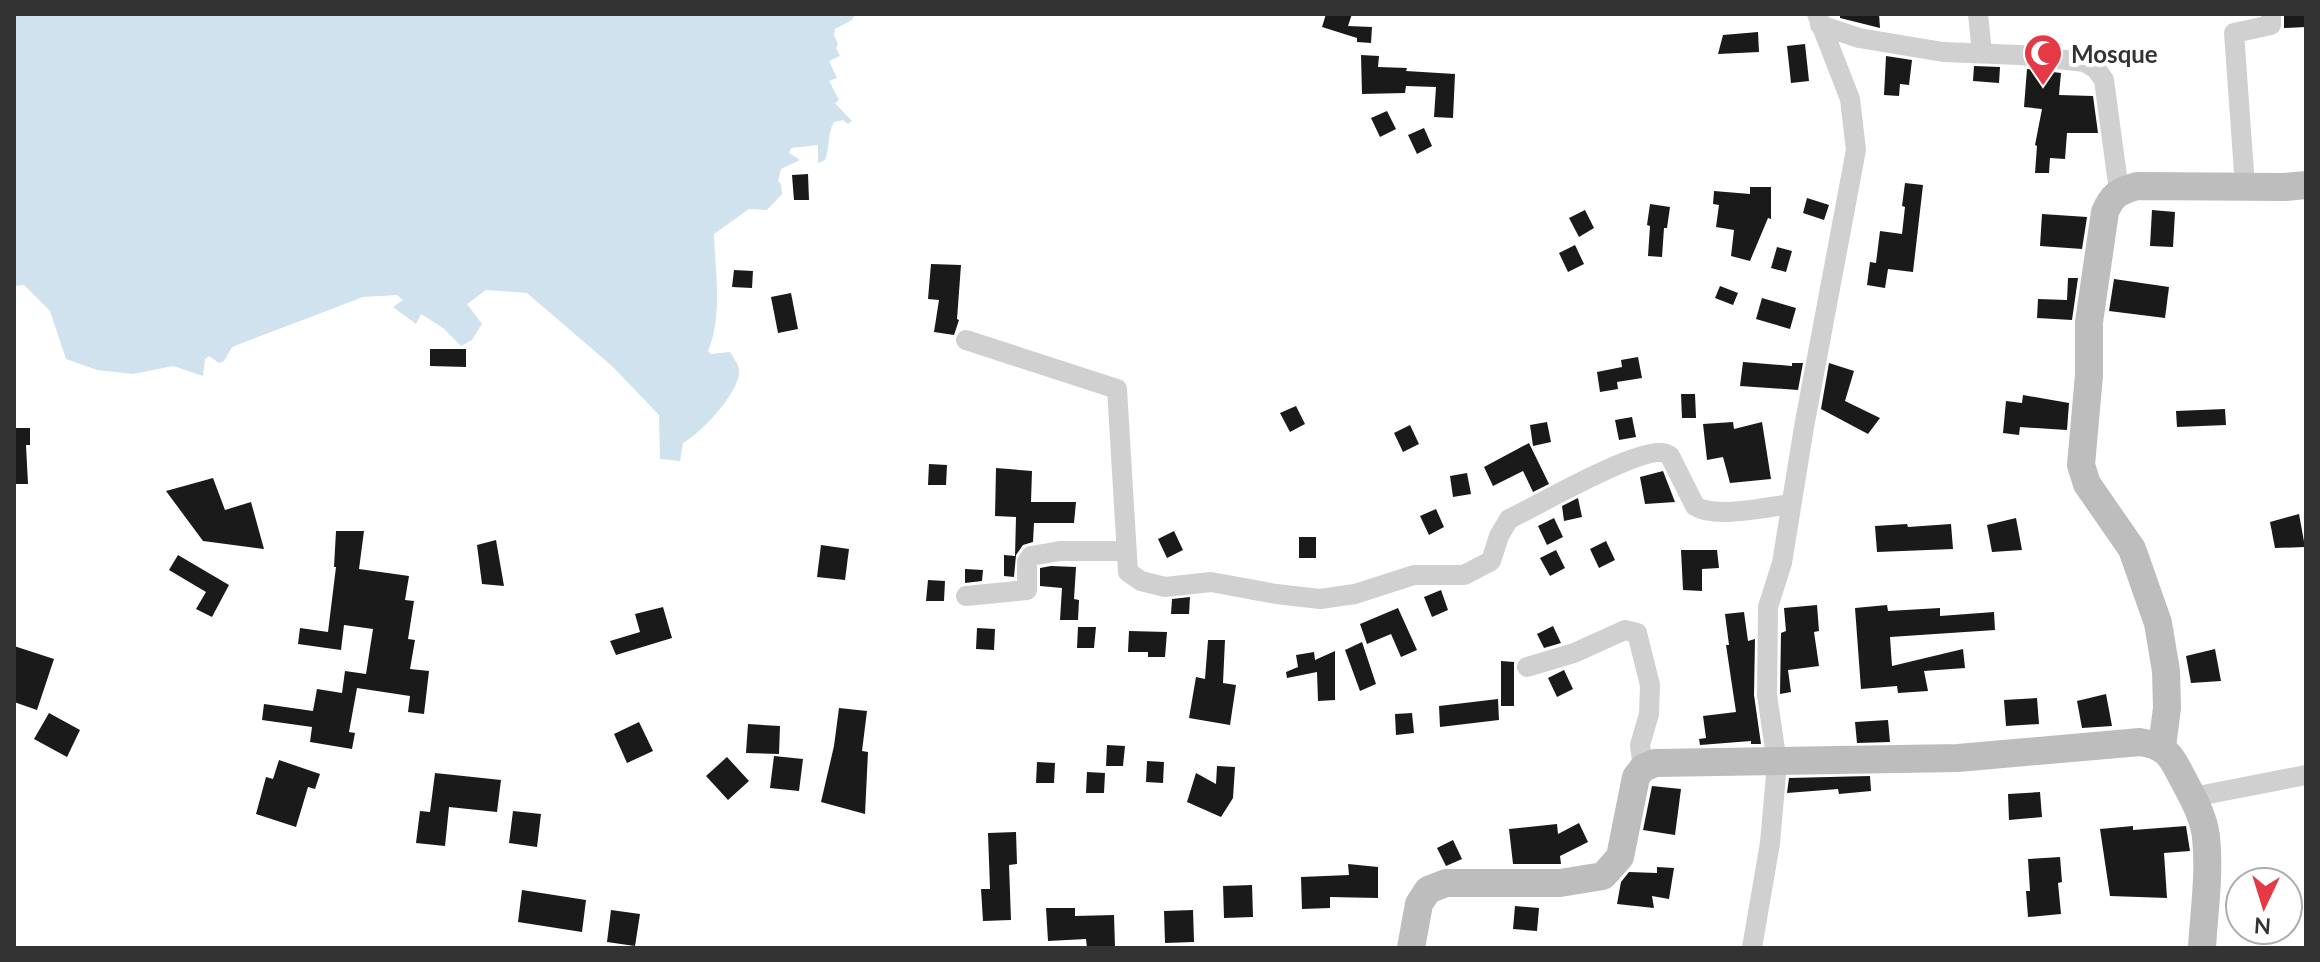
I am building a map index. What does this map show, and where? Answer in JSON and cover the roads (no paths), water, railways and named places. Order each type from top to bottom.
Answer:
[{"type":"street","points":[[1978,14],[1982,53]]},
{"type":"street","points":[[2245,186],[2234,33],[2271,25],[2271,14]]},
{"type":"street","points":[[1819,20],[1859,38],[1943,52],[2085,62],[2096,69],[2104,80],[2119,191]]},
{"type":"street","points":[[1752,948],[1770,843],[1777,763],[1767,695],[1768,607],[1782,563],[1856,150],[1850,99],[1819,20]]},
{"type":"street","points":[[2162,747],[2167,708],[2166,671],[2158,623],[2132,549],[2087,484],[2081,465],[2089,375],[2089,322],[2105,212],[2119,191],[2137,186],[2306,185]]},
{"type":"street","points":[[966,340],[1117,389],[1128,572],[1141,581],[1165,587],[1211,582],[1320,599],[1355,594],[1414,575],[1464,575],[1491,561],[1499,536],[1509,519],[1622,461],[1656,451],[1666,452],[1670,456],[1695,506],[1702,511],[1791,504]]},
{"type":"street","points":[[966,596],[1027,590],[1027,562],[1031,556],[1060,551],[1125,551]]},
{"type":"street","points":[[1527,667],[1574,653],[1625,630],[1637,633],[1650,685],[1649,714],[1640,745],[1643,768]]},
{"type":"street","points":[[1411,948],[1419,904],[1428,890],[1446,883],[1560,883],[1603,876],[1620,857],[1636,777],[1643,768],[1655,763],[1958,758],[2140,742],[2162,747],[2172,759],[2193,797],[2206,834],[2202,948]]},
{"type":"street","points":[[2193,797],[2306,775]]},
{"type":"water","points":[[14,14],[855,14],[852,20],[835,29],[836,48],[840,56],[829,61],[837,78],[829,81],[839,100],[835,103],[852,121],[848,124],[843,120],[834,122],[825,160],[818,163],[818,145],[791,148],[789,153],[800,160],[781,169],[778,181],[782,194],[767,210],[749,209],[714,234],[717,308],[708,351],[711,354],[730,352],[739,369],[738,378],[718,411],[683,443],[680,461],[660,459],[659,415],[612,366],[527,293],[486,290],[467,304],[482,324],[472,340],[461,346],[443,328],[421,314],[416,324],[393,307],[403,300],[397,295],[363,297],[232,347],[224,361],[219,363],[209,356],[205,359],[203,376],[173,366],[133,374],[97,370],[66,359],[50,311],[24,285],[14,286]]},
{"type":"place","name":"Mosque","points":[[2043,87]]}]
